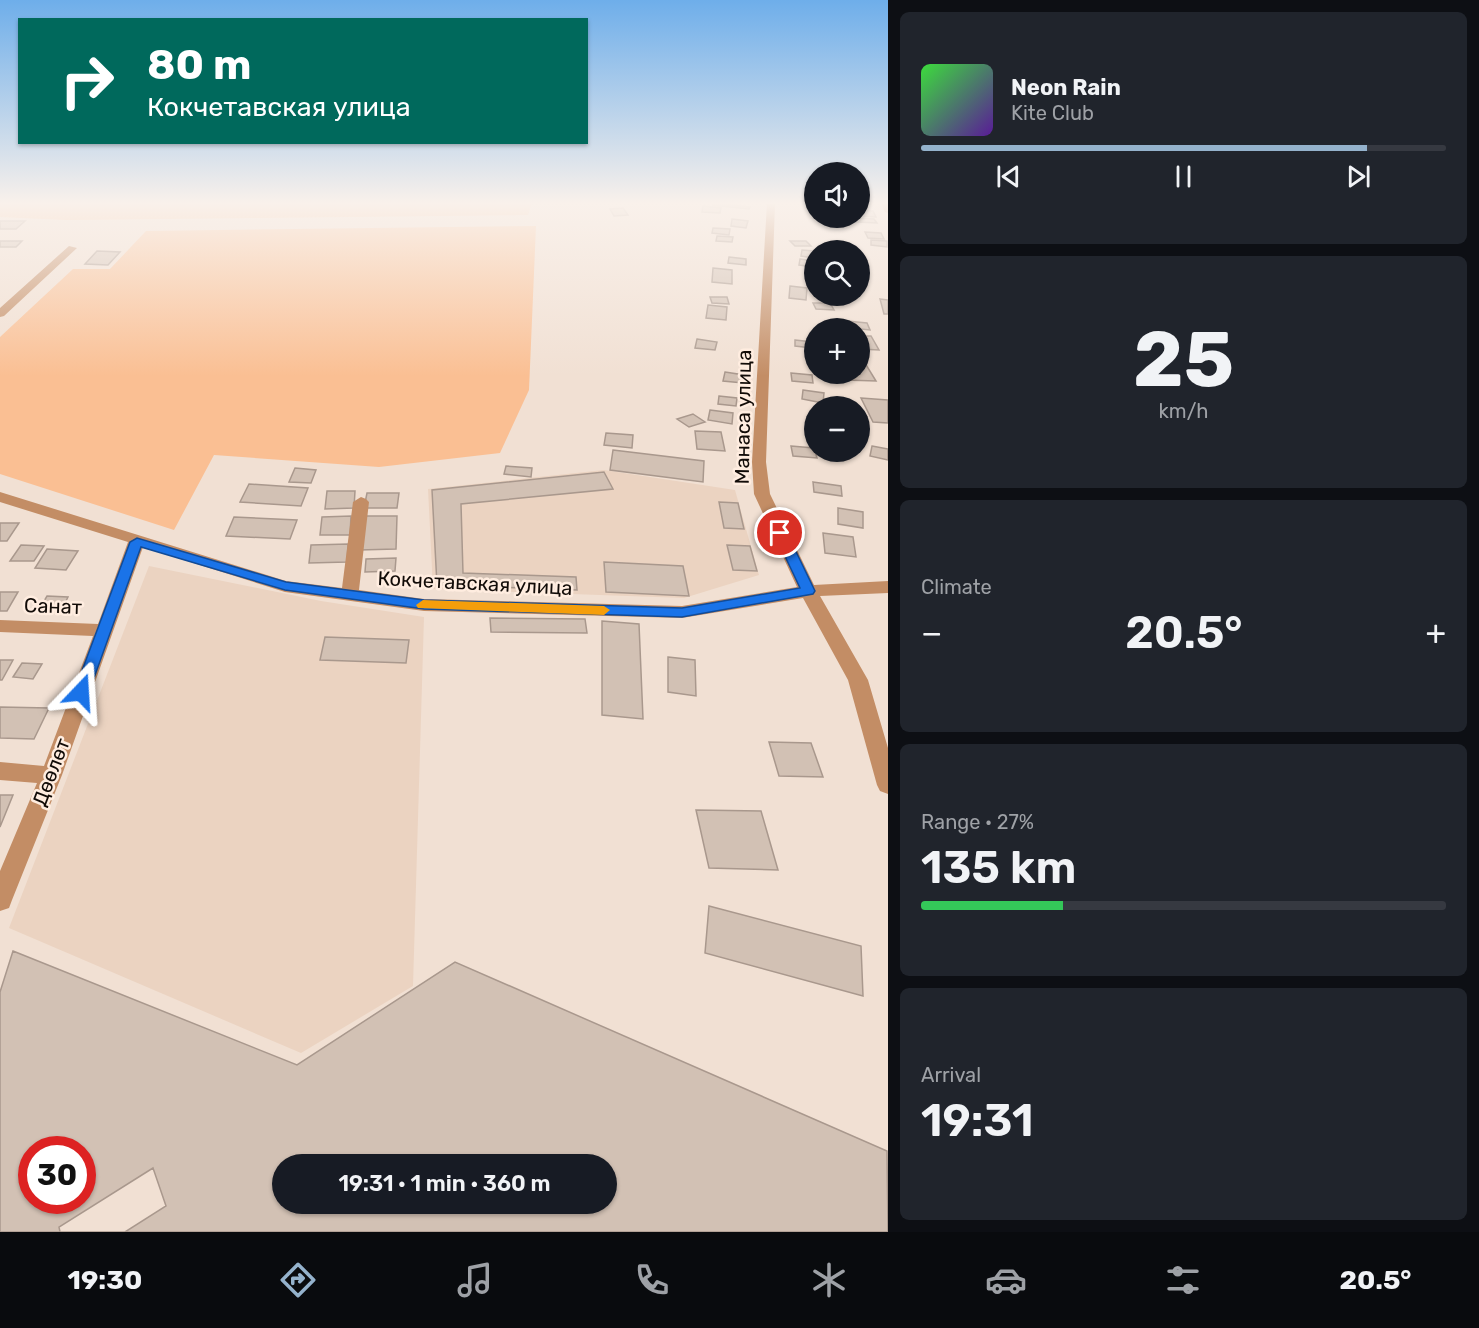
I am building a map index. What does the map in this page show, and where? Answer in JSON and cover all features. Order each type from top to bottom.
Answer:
[{"type":"street","points":[[0,314],[58,260]]},
{"type":"street","name":"Манаса улица","points":[[768,260],[759,462],[762,494],[808,591],[858,680],[888,784]]},
{"type":"street","name":"Кокчетавская улица","points":[[0,497],[137,542],[285,586],[424,605],[682,612],[808,591],[888,587]]},
{"type":"street","points":[[350,596],[361,502]]},
{"type":"street","name":"Дөөлөт","points":[[0,900],[51,775],[137,542]]},
{"type":"street","name":"Санат","points":[[0,626],[104,630]]},
{"type":"street","points":[[0,771],[51,775]]},
{"type":"shaded area","points":[[118,260],[535,260],[529,390],[500,453],[379,467],[214,455],[174,530],[0,474],[0,337],[73,269],[110,269]]},
{"type":"shaded area","points":[[604,470],[735,490],[759,575],[684,598],[433,589],[428,489]]},
{"type":"shaded area","points":[[149,566],[321,601],[424,617],[413,986],[301,1053],[9,928]]},
{"type":"building","points":[[88,260],[112,260],[108,265],[85,264]]},
{"type":"building","points":[[728,260],[746,260],[746,265],[728,263]]},
{"type":"building","points":[[800,260],[804,260],[804,266],[799,265]]},
{"type":"building","points":[[713,268],[732,270],[732,284],[712,282]]},
{"type":"building","points":[[790,286],[804,288],[804,300],[789,298]]},
{"type":"building","points":[[710,297],[727,297],[729,304],[712,303]]},
{"type":"building","points":[[880,299],[888,300],[888,314],[884,314]]},
{"type":"building","points":[[708,305],[727,307],[726,320],[706,318]]},
{"type":"building","points":[[814,306],[832,306],[834,310],[816,309]]},
{"type":"building","points":[[870,336],[871,336],[879,350],[870,350]]},
{"type":"building","points":[[697,339],[717,342],[715,350],[695,348]]},
{"type":"building","points":[[795,340],[804,341],[804,347],[795,346]]},
{"type":"building","points":[[870,371],[876,381],[870,381]]},
{"type":"building","points":[[725,372],[744,375],[743,383],[723,381]]},
{"type":"building","points":[[791,373],[804,374],[804,382],[792,381]]},
{"type":"building","points":[[803,390],[824,393],[824,396],[804,396],[804,399],[802,399]]},
{"type":"building","points":[[719,396],[737,398],[736,406],[718,404]]},
{"type":"building","points":[[870,399],[888,400],[888,423],[873,422],[870,416]]},
{"type":"building","points":[[710,410],[733,413],[732,424],[708,420]]},
{"type":"building","points":[[693,414],[705,422],[689,427],[677,419]]},
{"type":"building","points":[[695,431],[721,432],[725,451],[697,449]]},
{"type":"building","points":[[606,433],[633,435],[632,448],[604,445]]},
{"type":"building","points":[[791,446],[804,447],[804,457],[793,456]]},
{"type":"building","points":[[872,446],[888,449],[888,460],[870,456]]},
{"type":"building","points":[[613,450],[704,461],[703,482],[610,470]]},
{"type":"building","points":[[506,466],[532,468],[531,477],[504,474]]},
{"type":"building","points":[[295,468],[316,470],[311,483],[289,482]]},
{"type":"building","points":[[604,472],[613,489],[461,504],[463,573],[576,577],[577,590],[437,585],[432,490]]},
{"type":"building","points":[[813,482],[841,486],[842,496],[814,492]]},
{"type":"building","points":[[249,484],[308,488],[301,506],[240,502]]},
{"type":"building","points":[[327,491],[355,491],[354,508],[325,509]]},
{"type":"building","points":[[367,493],[399,493],[397,508],[364,508]]},
{"type":"building","points":[[719,502],[738,503],[744,529],[724,528]]},
{"type":"building","points":[[838,508],[863,512],[863,528],[838,524]]},
{"type":"building","points":[[351,516],[350,535],[320,535],[322,517]]},
{"type":"building","points":[[362,516],[397,516],[396,549],[359,550]]},
{"type":"building","points":[[234,517],[297,520],[290,539],[226,536]]},
{"type":"building","points":[[0,523],[19,523],[7,541],[0,541]]},
{"type":"building","points":[[823,533],[853,537],[856,557],[825,553]]},
{"type":"building","points":[[348,544],[347,562],[309,563],[311,545]]},
{"type":"building","points":[[21,545],[44,546],[34,561],[10,561]]},
{"type":"building","points":[[727,545],[750,546],[757,571],[733,570]]},
{"type":"building","points":[[47,549],[78,551],[66,570],[35,568]]},
{"type":"building","points":[[396,558],[395,571],[365,572],[366,559]]},
{"type":"building","points":[[604,562],[683,566],[689,596],[606,592]]},
{"type":"building","points":[[0,592],[18,592],[7,611],[0,611]]},
{"type":"building","points":[[47,596],[68,597],[62,609],[40,608]]},
{"type":"building","points":[[490,618],[585,619],[587,633],[491,632]]},
{"type":"building","points":[[602,621],[639,624],[643,719],[602,715]]},
{"type":"building","points":[[325,637],[409,640],[406,663],[320,660]]},
{"type":"building","points":[[668,657],[695,660],[696,696],[668,692]]},
{"type":"building","points":[[0,660],[13,660],[2,680],[0,680]]},
{"type":"building","points":[[22,663],[42,664],[33,679],[13,677]]},
{"type":"building","points":[[0,707],[49,708],[34,739],[0,738]]},
{"type":"building","points":[[769,742],[811,743],[823,777],[779,776]]},
{"type":"building","points":[[0,795],[13,795],[0,827]]},
{"type":"building","points":[[696,810],[761,811],[778,870],[709,868]]},
{"type":"building","points":[[709,906],[861,946],[863,996],[705,953]]},
{"type":"building","points":[[13,951],[297,1065],[455,962],[887,1151],[888,1232],[0,1232],[0,992]]},
{"type":"building","points":[[153,1168],[166,1206],[125,1232],[60,1232],[59,1227],[80,1214],[96,1214],[96,1204]]},
{"type":"slow traffic","points":[[423,605],[604,610]]},
{"type":"route","points":[[81,692],[137,542],[285,586],[350,596],[424,605],[682,612],[808,591],[780,533]]}]
